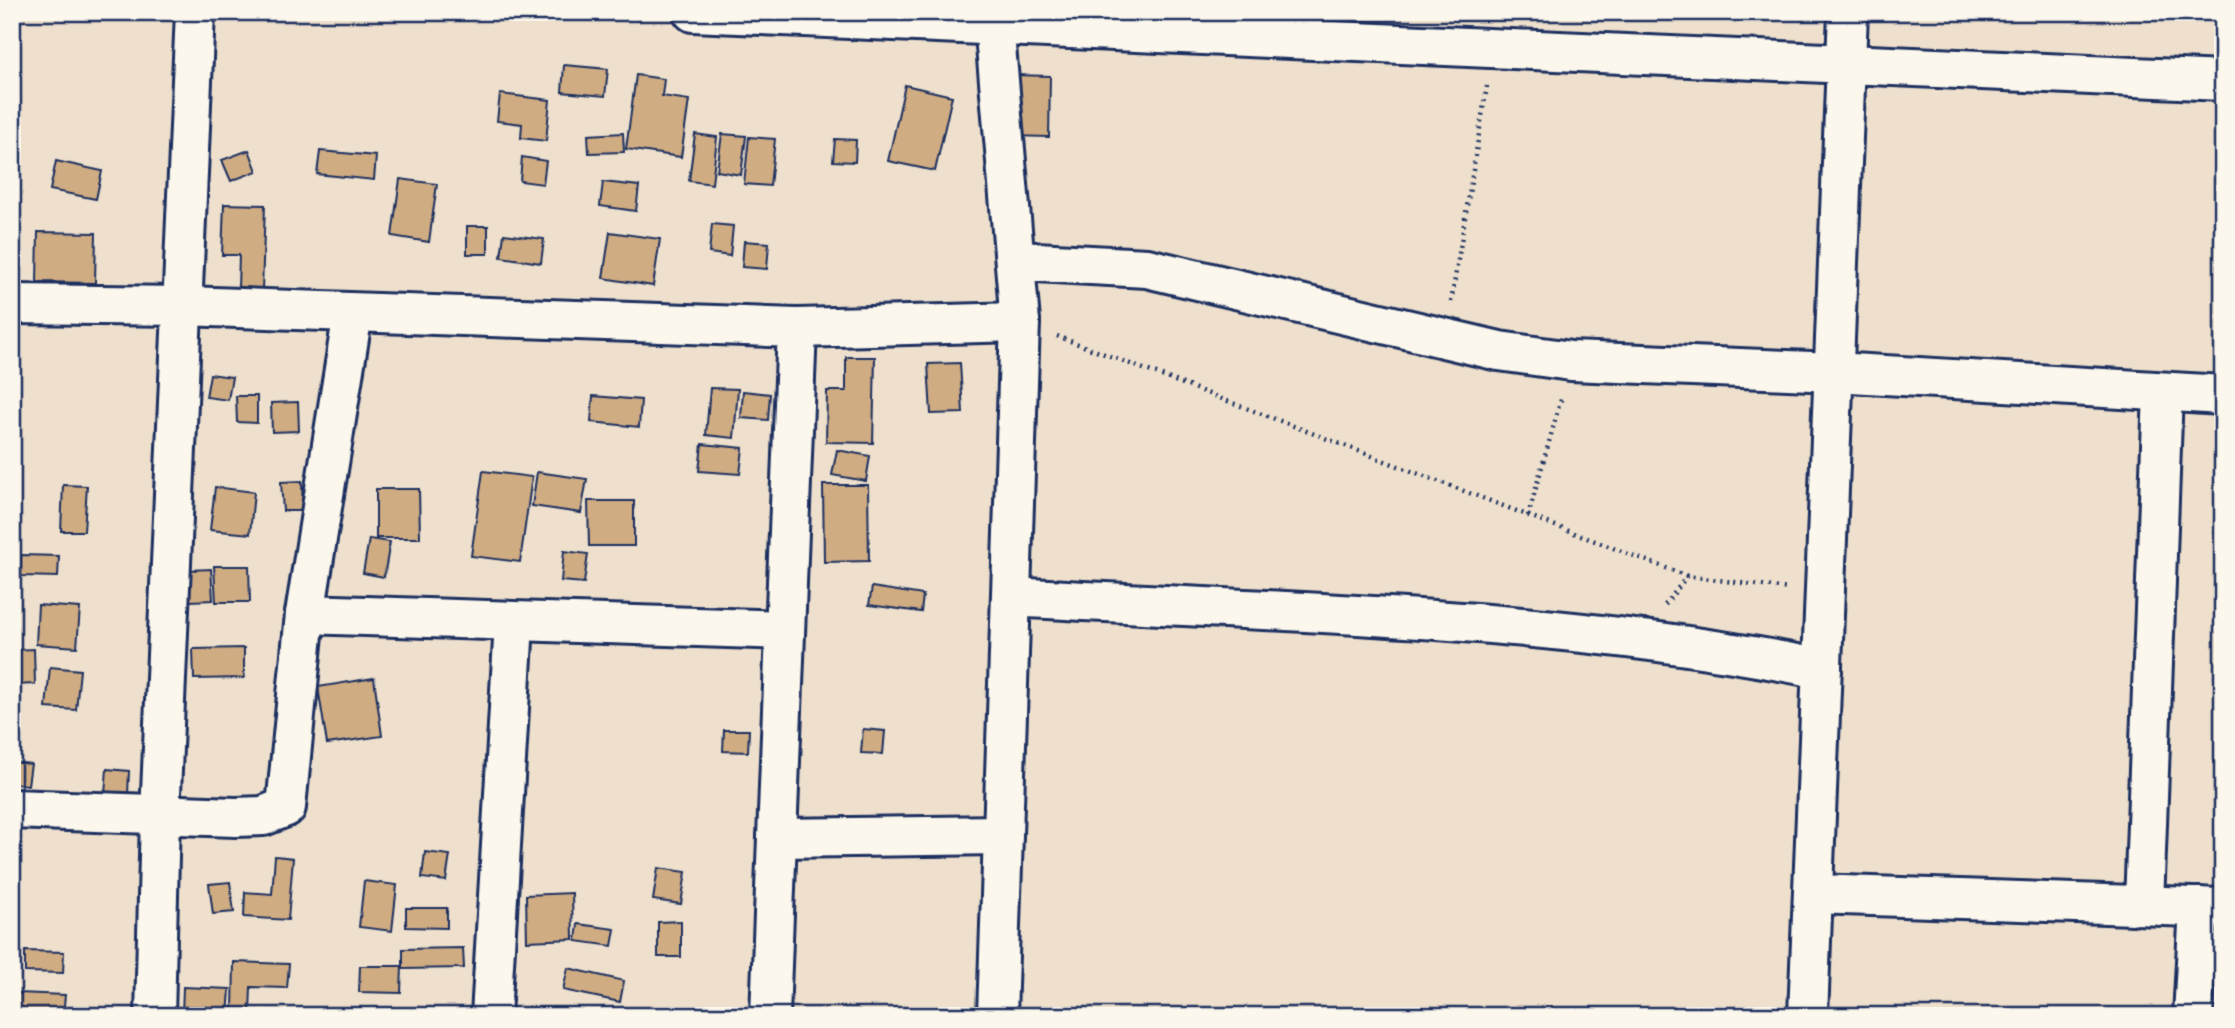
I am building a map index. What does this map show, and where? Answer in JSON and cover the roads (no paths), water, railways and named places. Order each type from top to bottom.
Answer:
[{"type":"street","points":[[155,1016],[160,816],[195,12]]},
{"type":"street","points":[[693,12],[1174,24],[1493,47],[2223,80]]},
{"type":"street","points":[[1808,1016],[1827,594],[1847,12]]},
{"type":"street","points":[[993,20],[1017,261],[1020,322],[997,1016]]},
{"type":"street","points":[[1017,261],[1147,268],[1499,351],[1572,361],[1834,372],[2223,395]]},
{"type":"street","points":[[12,304],[184,306],[797,328],[1020,322]]},
{"type":"street","points":[[12,809],[160,816],[263,816],[286,807],[305,614],[353,313]]},
{"type":"street","points":[[771,1016],[797,328]]},
{"type":"street","points":[[2144,905],[2163,392]]},
{"type":"street","points":[[1011,597],[1433,622],[1639,638],[1721,649],[1822,669]]},
{"type":"street","points":[[305,614],[785,630]]},
{"type":"street","points":[[491,1016],[514,623]]},
{"type":"street","points":[[777,838],[1003,835]]},
{"type":"street","points":[[1813,894],[2211,907],[2193,1016]]}]
